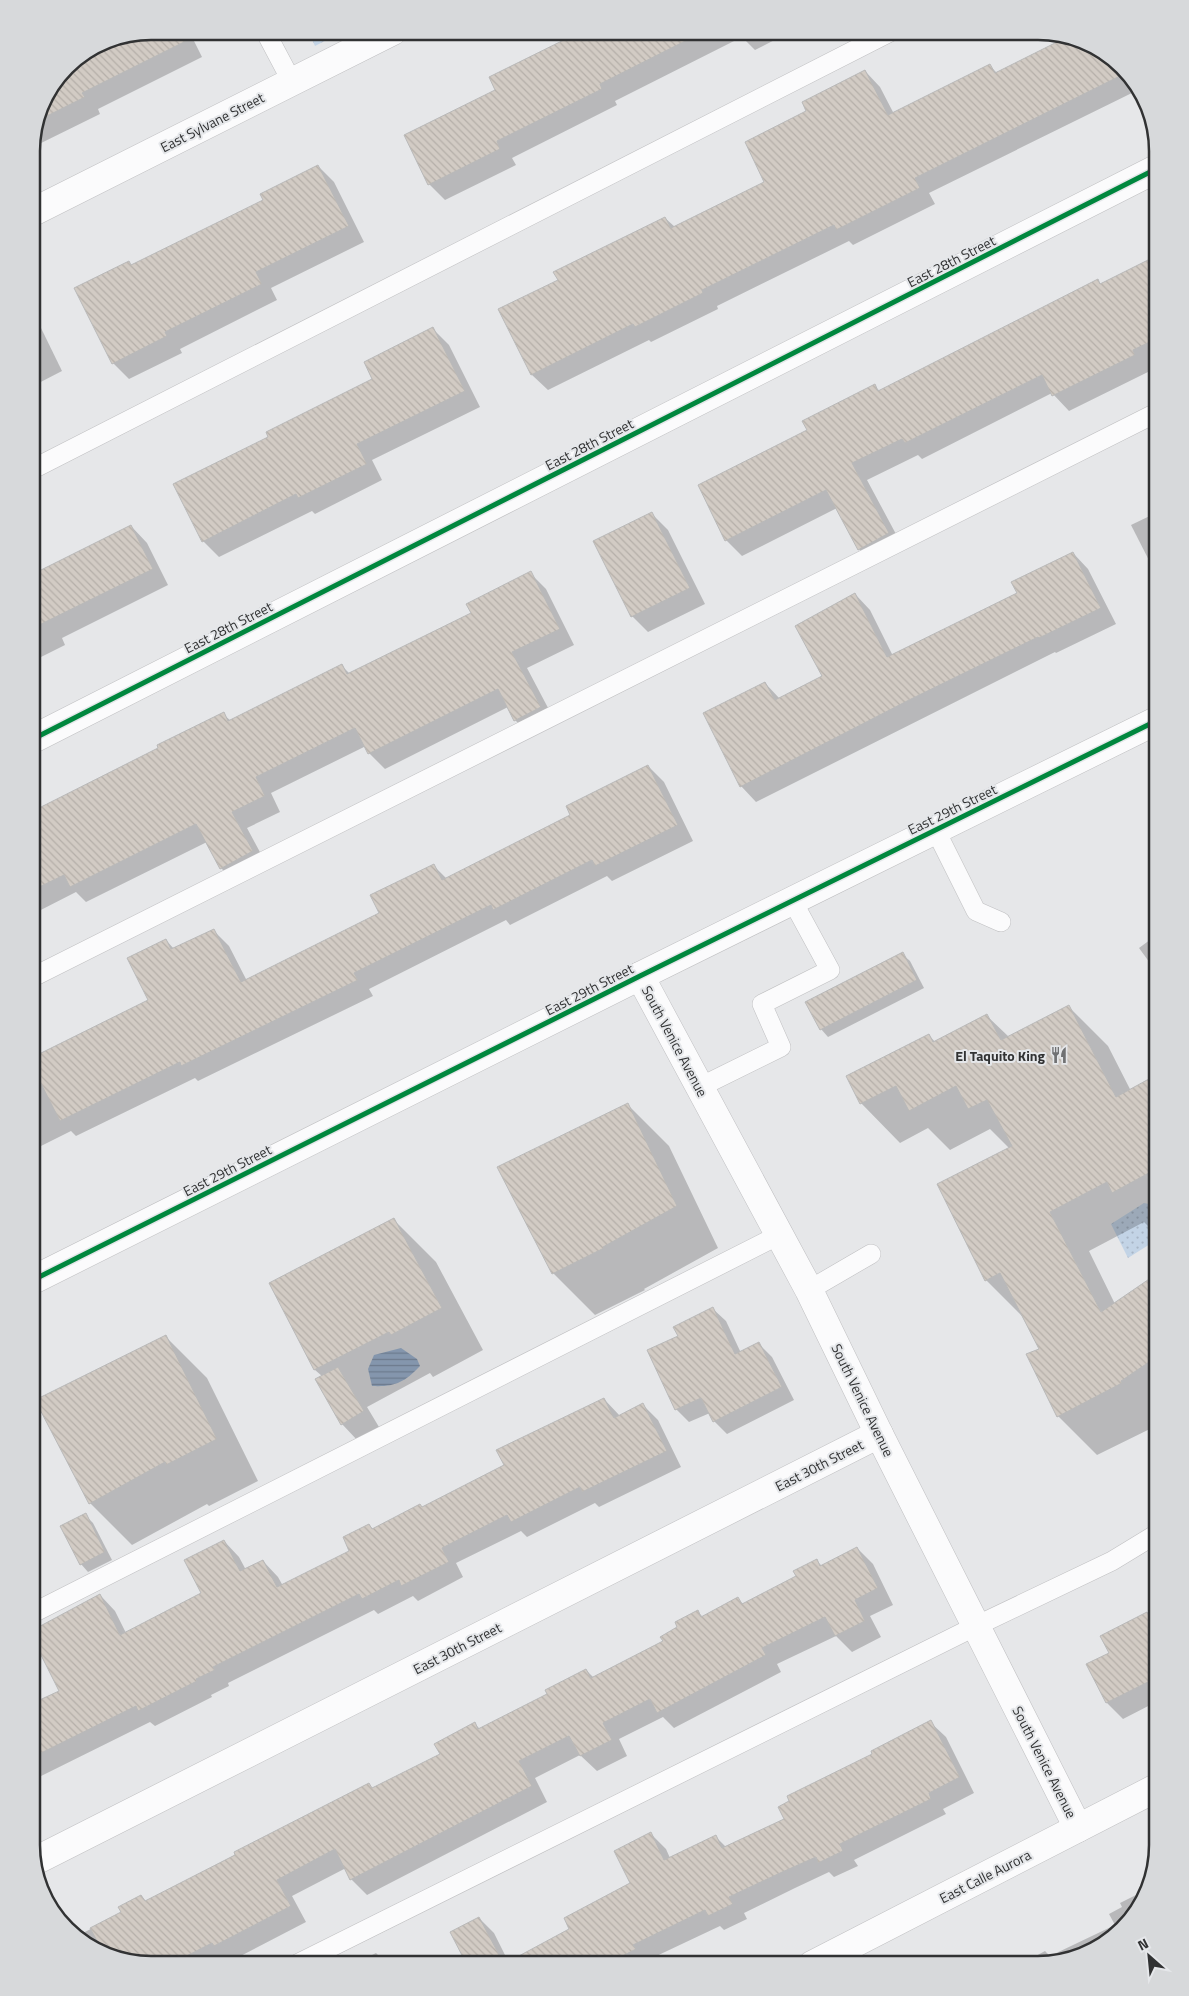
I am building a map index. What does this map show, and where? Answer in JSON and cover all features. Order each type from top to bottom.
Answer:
[{"type":"street","name":"East Sylvane Street","points":[[40,209],[375,40]]},
{"type":"street","name":"East 28th Street","points":[[40,735],[1149,173]]},
{"type":"street","name":"East 29th Street","points":[[40,1276],[792,900],[1149,724]]},
{"type":"street","name":"South Venice Avenue","points":[[640,976],[809,1290],[879,1434],[1078,1828]]},
{"type":"street","name":"East 30th Street","points":[[41,1858],[879,1434]]},
{"type":"street","name":"East Calle Aurora","points":[[829,1956],[1149,1792]]},
{"type":"lane","points":[[271,40],[292,82]]},
{"type":"lane","points":[[40,466],[876,40]]},
{"type":"lane","points":[[40,973],[1149,417]]},
{"type":"lane","points":[[935,829],[976,911],[1001,922]]},
{"type":"lane","points":[[700,1087],[781,1047],[762,1004],[830,970],[792,900]]},
{"type":"lane","points":[[40,1609],[779,1235]]},
{"type":"lane","points":[[809,1290],[871,1254]]},
{"type":"lane","points":[[311,1956],[976,1626],[1112,1562],[1149,1539]]},
{"type":"shaded area","points":[[312,40],[327,40],[315,46]]},
{"type":"shaded area","points":[[1144,1203],[1149,1204],[1149,1245],[1128,1258],[1111,1224]]},
{"type":"shaded area","points":[[401,1348],[417,1359],[420,1366],[398,1383],[387,1386],[372,1386],[368,1369],[374,1355]]},
{"type":"building","points":[[144,40],[188,40],[82,93],[85,97],[46,117],[55,95],[72,72],[102,51],[129,42]]},
{"type":"building","points":[[564,40],[687,40],[600,84],[602,89],[497,141],[500,149],[428,185],[404,135],[495,90],[489,77]]},
{"type":"building","points":[[1058,42],[1087,51],[1100,59],[1119,76],[915,178],[920,188],[836,230],[834,225],[702,290],[703,293],[635,327],[633,324],[531,375],[498,309],[558,280],[553,272],[665,217],[671,228],[764,182],[745,142],[806,111],[802,102],[865,70],[888,115],[990,64],[995,73]]},
{"type":"building","points":[[318,165],[349,226],[256,272],[262,284],[165,332],[167,336],[112,364],[74,288],[129,261],[131,265],[263,200],[260,194]]},
{"type":"building","points":[[1149,260],[1149,342],[1133,350],[1135,355],[1052,396],[1042,375],[905,443],[902,439],[852,463],[889,533],[858,550],[826,490],[725,541],[698,485],[807,430],[802,421],[875,384],[878,391],[1098,279],[1100,284]]},
{"type":"building","points":[[433,327],[465,391],[357,444],[367,464],[298,498],[296,494],[202,542],[173,484],[268,437],[266,432],[372,379],[364,362]]},
{"type":"building","points":[[652,512],[690,588],[631,617],[593,541]]},
{"type":"building","points":[[131,525],[153,569],[40,625],[40,570]]},
{"type":"building","points":[[1073,552],[1101,608],[909,700],[740,787],[703,713],[765,682],[775,700],[822,676],[795,626],[855,593],[887,657],[1017,593],[1011,582]]},
{"type":"building","points":[[531,571],[560,629],[512,652],[541,707],[514,721],[498,689],[368,754],[355,728],[256,777],[265,796],[232,812],[253,851],[220,869],[196,824],[70,887],[64,875],[40,887],[40,807],[158,748],[157,745],[224,712],[228,721],[342,664],[347,674],[471,613],[466,604]]},
{"type":"building","points":[[648,765],[678,825],[595,866],[592,860],[493,910],[491,905],[354,973],[358,980],[181,1066],[180,1062],[60,1121],[40,1082],[40,1054],[148,1000],[127,958],[166,939],[171,949],[214,929],[241,982],[379,913],[370,895],[434,864],[442,880],[570,815],[566,806]]},
{"type":"building","points":[[903,952],[917,980],[820,1030],[805,1002]]},
{"type":"building","points":[[1069,1005],[1116,1097],[1149,1079],[1149,1173],[1112,1193],[1107,1182],[1050,1212],[1101,1312],[1149,1279],[1149,1362],[1121,1381],[1122,1383],[1057,1417],[1026,1354],[1039,1349],[1000,1273],[985,1281],[937,1184],[1012,1146],[987,1100],[968,1109],[956,1086],[909,1111],[896,1086],[860,1104],[846,1076],[929,1034],[933,1042],[987,1014],[1001,1040]]},
{"type":"building","points":[[628,1103],[677,1206],[604,1248],[552,1274],[497,1167]]},
{"type":"building","points":[[394,1218],[442,1308],[391,1335],[389,1332],[314,1370],[269,1283]]},
{"type":"building","points":[[713,1307],[735,1354],[759,1342],[782,1387],[713,1422],[701,1398],[675,1410],[647,1350],[678,1336],[673,1327]]},
{"type":"building","points":[[166,1335],[217,1439],[166,1465],[165,1462],[89,1504],[40,1410],[40,1398]]},
{"type":"building","points":[[338,1367],[364,1411],[341,1425],[315,1379]]},
{"type":"building","points":[[604,1398],[614,1418],[643,1403],[667,1451],[582,1492],[580,1487],[511,1522],[507,1515],[442,1548],[449,1562],[401,1586],[399,1580],[362,1599],[359,1594],[213,1667],[215,1670],[196,1679],[197,1681],[138,1711],[136,1706],[40,1754],[40,1700],[59,1691],[40,1653],[40,1626],[100,1594],[120,1635],[201,1593],[184,1560],[224,1540],[240,1571],[263,1560],[277,1587],[349,1551],[343,1537],[369,1524],[372,1529],[420,1504],[422,1507],[504,1465],[496,1450]]},
{"type":"building","points":[[86,1513],[105,1552],[80,1565],[60,1526]]},
{"type":"building","points":[[857,1547],[878,1588],[855,1600],[865,1621],[835,1636],[825,1617],[762,1648],[766,1655],[657,1713],[650,1699],[603,1723],[612,1740],[580,1756],[569,1736],[519,1761],[532,1786],[350,1880],[335,1849],[277,1880],[291,1906],[214,1946],[212,1943],[187,1956],[144,1956],[115,1950],[98,1942],[90,1928],[121,1912],[118,1907],[141,1895],[145,1901],[235,1855],[234,1852],[369,1783],[372,1788],[440,1754],[434,1744],[475,1722],[478,1729],[547,1694],[545,1690],[586,1669],[591,1678],[663,1641],[660,1637],[677,1627],[675,1622],[698,1610],[701,1617],[738,1597],[742,1604],[796,1576],[793,1571],[817,1559],[820,1566]]},
{"type":"building","points":[[1147,1612],[1149,1616],[1149,1682],[1106,1703],[1086,1664],[1109,1653],[1100,1636]]},
{"type":"building","points":[[931,1720],[960,1777],[929,1793],[931,1799],[840,1844],[843,1851],[818,1863],[816,1857],[729,1897],[733,1904],[708,1916],[705,1910],[633,1945],[636,1949],[622,1956],[519,1956],[569,1929],[564,1918],[630,1883],[614,1851],[651,1832],[664,1860],[716,1835],[722,1848],[784,1819],[778,1807],[789,1801],[787,1796],[872,1754],[871,1751]]},
{"type":"building","points":[[479,1917],[500,1956],[462,1956],[450,1932]]},
{"type":"cycle path","points":[[40,735],[1149,173]]},
{"type":"cycle path","points":[[40,1276],[640,976],[1149,724]]},
{"type":"place","name":"El Taquito King","points":[[1059,1055]]}]
